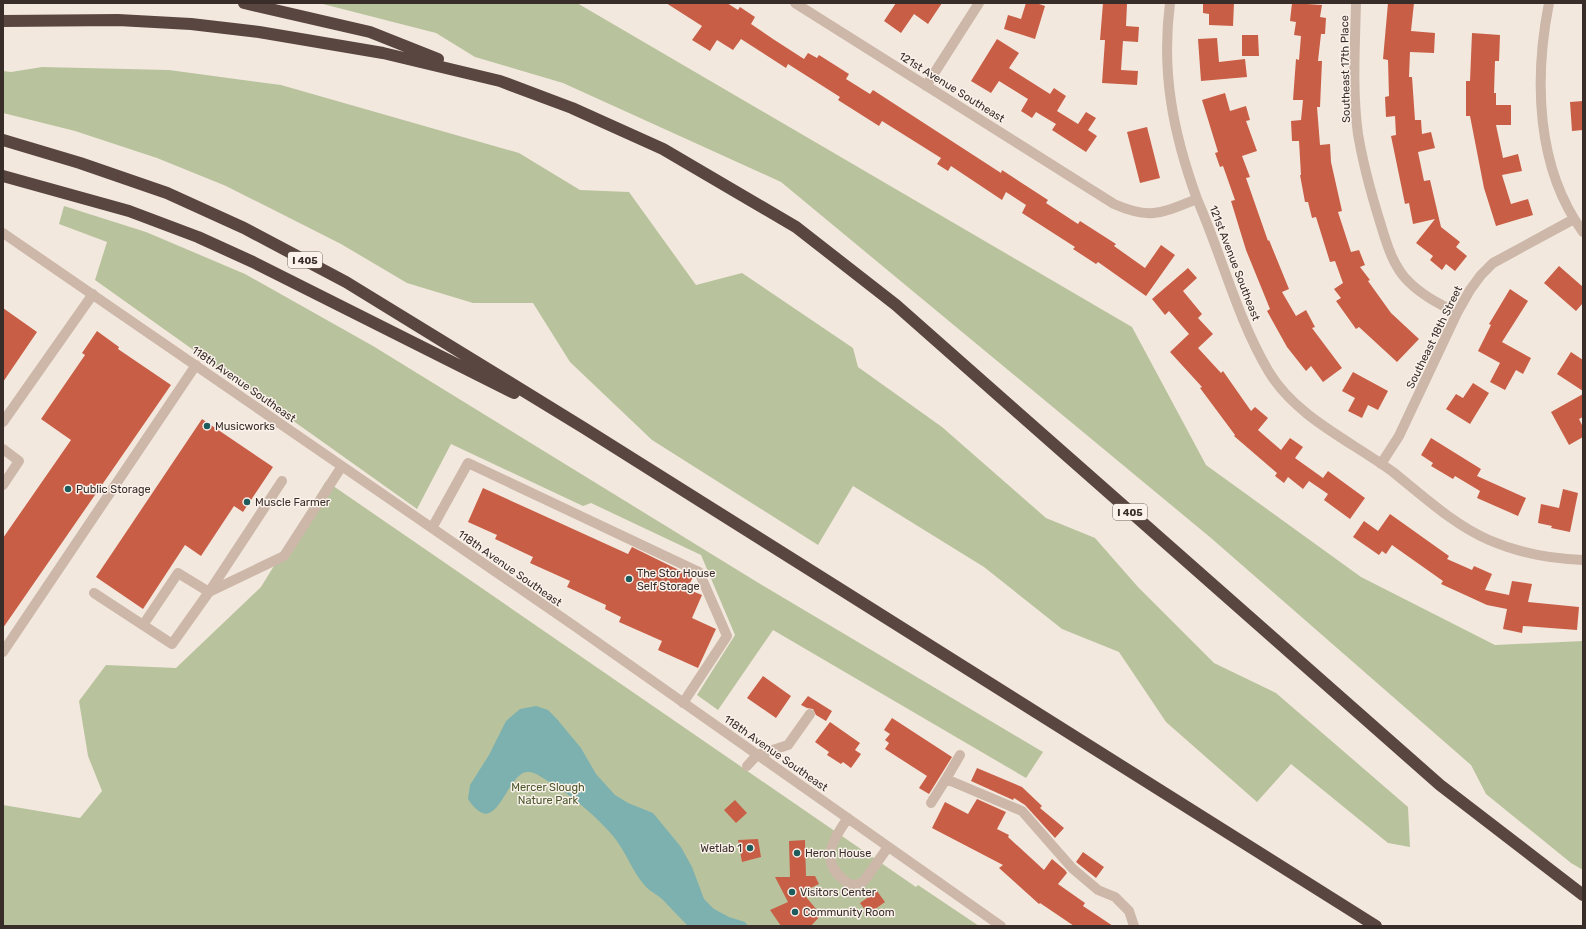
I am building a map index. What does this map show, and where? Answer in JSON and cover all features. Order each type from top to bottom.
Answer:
[{"type":"highway","points":[[244,3],[370,32],[470,72]]},
{"type":"highway","name":"I 405","points":[[3,21],[118,20],[191,24],[259,32],[383,53],[470,72],[500,81],[572,108],[663,149],[796,227],[896,305],[1440,785],[1583,895]]},
{"type":"highway","name":"I 405","points":[[3,140],[80,162],[167,193],[244,228],[352,286],[584,428],[1376,926]]},
{"type":"highway","points":[[3,176],[129,211],[198,237],[253,262],[584,428]]},
{"type":"street","name":"121st Avenue Southeast","points":[[795,3],[1114,204],[1130,211],[1143,214],[1160,213],[1197,199],[1256,348],[1277,383],[1291,398],[1315,418],[1381,464],[1467,528],[1488,540],[1514,550],[1561,559],[1583,560]]},
{"type":"street","points":[[926,86],[978,3]]},
{"type":"street","points":[[1170,3],[1166,60],[1168,90],[1180,144],[1197,199]]},
{"type":"street","name":"Southeast 17th Place","points":[[1356,3],[1355,102],[1358,134],[1370,190],[1385,241],[1396,263],[1408,281],[1425,296],[1457,313]]},
{"type":"street","points":[[1549,3],[1542,48],[1540,79],[1542,112],[1552,170],[1566,207],[1583,232]]},
{"type":"street","name":"Southeast 18th Street","points":[[1381,464],[1399,436],[1457,313],[1470,290],[1493,264],[1574,219]]},
{"type":"street","name":"118th Avenue Southeast","points":[[3,233],[432,528],[1001,926]]},
{"type":"street","points":[[3,422],[93,294]]},
{"type":"street","points":[[3,652],[196,366]]},
{"type":"street","points":[[3,449],[19,461],[3,485]]},
{"type":"street","points":[[432,528],[468,463],[700,572],[727,636],[683,703]]},
{"type":"street","points":[[209,592],[284,556],[342,466]]},
{"type":"street","points":[[94,593],[172,644],[209,592],[282,481]]},
{"type":"street","points":[[143,625],[178,573],[209,592]]},
{"type":"street","points":[[747,766],[757,755],[788,745],[810,714]]},
{"type":"street","points":[[931,803],[960,755]]},
{"type":"street","points":[[946,779],[1022,810],[1072,868],[1098,890],[1115,896],[1129,911],[1134,926]]},
{"type":"street","points":[[848,818],[836,838],[830,861],[834,871],[849,884],[859,884],[864,881],[888,848]]},
{"type":"green space","points":[[319,3],[577,3],[1132,327],[1206,465],[1361,577],[1495,645],[1583,641],[1583,870],[1571,863],[1486,794],[1471,765],[1211,538],[781,182],[563,83],[475,57],[436,33]]},
{"type":"green space","points":[[42,67],[169,70],[281,85],[519,153],[580,190],[629,192],[696,285],[742,273],[853,348],[858,367],[942,427],[1046,518],[1095,538],[1138,587],[1214,663],[1276,693],[1408,807],[1410,847],[1388,843],[1291,764],[1257,802],[1166,722],[1119,652],[1062,629],[984,567],[853,486],[818,545],[652,440],[570,362],[533,303],[473,303],[407,283],[341,244],[226,186],[157,158],[75,131],[3,113],[3,71],[11,72]]},
{"type":"green space","points":[[64,206],[146,232],[245,274],[373,346],[757,582],[1043,752],[1026,778],[773,630],[718,710],[697,695],[735,635],[701,555],[591,503],[583,506],[451,444],[417,509],[95,280],[107,242],[59,224]]},
{"type":"green space","name":"Mercer Slough Nature Park","points":[[326,481],[916,887],[918,885],[979,926],[3,926],[3,805],[80,818],[102,791],[88,756],[79,701],[106,665],[176,668],[261,587]]},
{"type":"water","points":[[536,706],[548,710],[556,718],[581,748],[596,774],[615,795],[628,803],[653,813],[681,847],[692,867],[704,899],[714,909],[729,917],[745,922],[748,926],[688,926],[663,900],[646,887],[637,875],[618,842],[600,822],[567,794],[536,774],[527,772],[519,776],[494,810],[486,814],[478,811],[468,799],[470,785],[489,755],[506,721],[520,709]]},
{"type":"building","points":[[666,3],[727,3],[738,10],[740,7],[755,17],[751,24],[804,59],[808,53],[817,58],[819,55],[849,74],[846,79],[870,94],[873,90],[1001,173],[1002,170],[1048,200],[1046,203],[1078,224],[1080,221],[1116,244],[1114,246],[1145,268],[1161,245],[1175,255],[1146,296],[1098,262],[1096,264],[1073,249],[1075,247],[1022,213],[1026,205],[1006,192],[1002,200],[951,166],[948,171],[937,164],[941,158],[882,121],[879,126],[838,100],[840,97],[788,64],[786,68],[741,39],[733,50],[717,40],[710,51],[692,40],[702,26]]},
{"type":"building","points":[[896,3],[942,3],[928,24],[914,14],[901,33],[884,21]]},
{"type":"building","points":[[1026,3],[1036,3],[1045,6],[1035,39],[1004,29],[1008,15],[1021,19]]},
{"type":"building","points":[[1103,3],[1127,4],[1126,26],[1139,27],[1138,42],[1123,41],[1121,70],[1138,71],[1137,85],[1102,83],[1105,40],[1100,40]]},
{"type":"building","points":[[1203,3],[1234,3],[1233,26],[1209,25],[1209,14],[1203,13]]},
{"type":"building","points":[[1292,3],[1322,5],[1320,17],[1326,18],[1325,34],[1321,34],[1318,61],[1322,61],[1320,107],[1317,107],[1320,145],[1330,144],[1331,162],[1342,211],[1338,212],[1351,252],[1359,250],[1365,265],[1360,267],[1370,280],[1368,281],[1391,313],[1419,339],[1397,362],[1359,327],[1356,329],[1336,301],[1341,298],[1334,289],[1343,283],[1335,261],[1330,262],[1316,217],[1312,218],[1308,202],[1305,202],[1300,175],[1299,141],[1292,141],[1291,121],[1301,120],[1303,100],[1293,100],[1296,59],[1299,60],[1301,36],[1294,35],[1296,22],[1290,21]]},
{"type":"building","points":[[1388,3],[1414,3],[1411,31],[1435,33],[1434,53],[1410,52],[1409,77],[1412,77],[1415,120],[1421,120],[1422,134],[1431,132],[1435,148],[1418,152],[1424,181],[1430,180],[1441,227],[1460,242],[1456,247],[1467,256],[1455,271],[1446,264],[1442,270],[1430,260],[1433,256],[1416,243],[1435,219],[1413,224],[1409,203],[1405,204],[1391,136],[1396,135],[1395,116],[1386,117],[1385,97],[1389,96],[1388,60],[1383,59]]},
{"type":"building","points":[[1472,33],[1500,35],[1499,61],[1495,61],[1494,93],[1496,93],[1496,105],[1511,105],[1511,125],[1496,125],[1503,158],[1518,154],[1522,171],[1502,175],[1511,204],[1528,199],[1533,215],[1496,226],[1484,188],[1470,116],[1466,116],[1466,81],[1470,81]]},
{"type":"building","points":[[1242,35],[1258,35],[1259,56],[1242,56]]},
{"type":"building","points":[[1217,38],[1219,62],[1245,59],[1247,77],[1201,81],[1198,39]]},
{"type":"building","points":[[997,39],[1019,53],[1009,68],[1050,94],[1054,88],[1066,96],[1057,111],[1078,124],[1086,112],[1096,118],[1088,130],[1097,136],[1086,152],[1052,130],[1056,124],[1036,112],[1032,118],[1021,111],[1028,99],[999,81],[991,93],[971,81]]},
{"type":"building","points":[[1225,93],[1230,111],[1246,106],[1250,120],[1246,121],[1257,151],[1242,156],[1250,177],[1246,178],[1268,241],[1269,240],[1289,289],[1282,292],[1296,316],[1306,310],[1315,327],[1312,328],[1342,368],[1323,382],[1311,366],[1306,371],[1287,347],[1267,311],[1270,309],[1246,250],[1231,201],[1235,200],[1223,166],[1220,167],[1215,153],[1218,152],[1202,100]]},
{"type":"building","points":[[1583,101],[1583,130],[1572,131],[1570,102]]},
{"type":"building","points":[[1147,127],[1160,178],[1140,183],[1127,132]]},
{"type":"building","points":[[1559,266],[1583,287],[1583,303],[1576,311],[1544,283]]},
{"type":"building","points":[[1188,268],[1197,278],[1183,291],[1202,314],[1198,318],[1213,334],[1198,348],[1221,373],[1223,371],[1251,411],[1255,407],[1268,418],[1258,430],[1281,450],[1290,438],[1303,447],[1295,458],[1323,478],[1328,471],[1365,498],[1350,519],[1324,500],[1328,494],[1309,481],[1303,489],[1288,477],[1284,483],[1275,476],[1277,473],[1234,436],[1235,435],[1200,388],[1202,387],[1170,352],[1189,334],[1169,311],[1165,315],[1152,299]]},
{"type":"building","points":[[1510,289],[1528,301],[1502,342],[1531,358],[1523,374],[1516,370],[1505,390],[1490,382],[1500,363],[1478,351],[1491,325],[1489,324]]},
{"type":"building","points":[[3,308],[37,332],[3,382]]},
{"type":"building","name":"Public Storage","points":[[97,331],[119,347],[118,349],[171,385],[3,628],[3,538],[71,440],[41,419],[85,355],[82,353]]},
{"type":"building","points":[[1571,352],[1583,360],[1583,391],[1557,374]]},
{"type":"building","points":[[1353,372],[1388,391],[1378,410],[1368,405],[1362,418],[1348,411],[1355,398],[1342,391]]},
{"type":"building","points":[[1473,383],[1489,393],[1470,424],[1446,409],[1456,394],[1463,398]]},
{"type":"building","points":[[1583,394],[1583,417],[1579,419],[1583,427],[1583,437],[1569,445],[1551,412]]},
{"type":"building","points":[[202,419],[273,467],[243,512],[234,506],[201,556],[185,545],[143,609],[96,577]]},
{"type":"building","points":[[1431,438],[1481,469],[1477,476],[1526,498],[1518,516],[1477,498],[1480,491],[1455,476],[1453,479],[1431,466],[1433,463],[1421,455]]},
{"type":"building","name":"The Stor House Self Storage","points":[[483,488],[628,554],[632,547],[693,577],[687,589],[702,595],[692,618],[716,629],[698,668],[658,650],[662,641],[619,622],[621,617],[605,609],[606,605],[567,587],[570,581],[530,563],[533,557],[495,539],[497,535],[468,522]]},
{"type":"building","points":[[1563,489],[1578,493],[1570,532],[1551,528],[1552,526],[1538,523],[1541,504],[1559,508]]},
{"type":"building","points":[[1390,514],[1449,556],[1447,559],[1472,570],[1474,566],[1492,574],[1485,590],[1509,595],[1512,581],[1532,584],[1528,602],[1579,607],[1577,630],[1523,626],[1522,633],[1503,629],[1507,609],[1487,605],[1441,584],[1443,581],[1392,545],[1386,554],[1382,551],[1379,555],[1353,537],[1364,521],[1378,531]]},
{"type":"building","points":[[763,676],[791,696],[776,718],[747,698]]},
{"type":"building","points":[[808,696],[832,711],[826,721],[816,715],[813,709],[801,705]]},
{"type":"building","points":[[892,718],[952,757],[929,794],[919,788],[927,776],[885,749],[889,743],[885,740],[890,734],[884,730]]},
{"type":"building","points":[[830,722],[860,743],[855,750],[861,754],[851,768],[843,762],[841,764],[827,755],[829,752],[815,742]]},
{"type":"building","points":[[977,768],[1022,787],[1042,806],[1040,808],[1064,828],[1055,838],[1025,805],[1014,798],[1013,800],[971,781]]},
{"type":"building","points":[[977,799],[1006,812],[997,829],[1009,835],[1008,837],[1044,870],[1052,859],[1067,873],[1058,884],[1085,903],[1083,906],[1113,926],[1074,926],[1040,903],[1039,904],[999,868],[1003,865],[932,828],[945,802],[968,814]]},
{"type":"building","points":[[735,800],[747,813],[736,823],[724,810]]},
{"type":"building","name":"Wetlab 1","points":[[758,839],[761,857],[742,862],[738,840]]},
{"type":"building","points":[[805,840],[806,876],[815,876],[819,884],[802,892],[821,915],[811,926],[781,926],[770,910],[788,902],[775,877],[790,877],[789,841]]},
{"type":"building","points":[[1083,852],[1104,867],[1096,878],[1076,862]]},
{"type":"building","points":[[877,891],[885,902],[868,914],[860,903]]},
{"type":"place","name":"Musicworks","points":[[207,426]]},
{"type":"place","name":"Public Storage","points":[[68,489]]},
{"type":"place","name":"Muscle Farmer","points":[[247,502]]},
{"type":"place","name":"The Stor House Self Storage","points":[[629,579]]},
{"type":"place","name":"Wetlab 1","points":[[750,848]]},
{"type":"place","name":"Heron House","points":[[797,853]]},
{"type":"place","name":"Visitors Center","points":[[792,892]]},
{"type":"place","name":"Community Room","points":[[795,912]]}]
